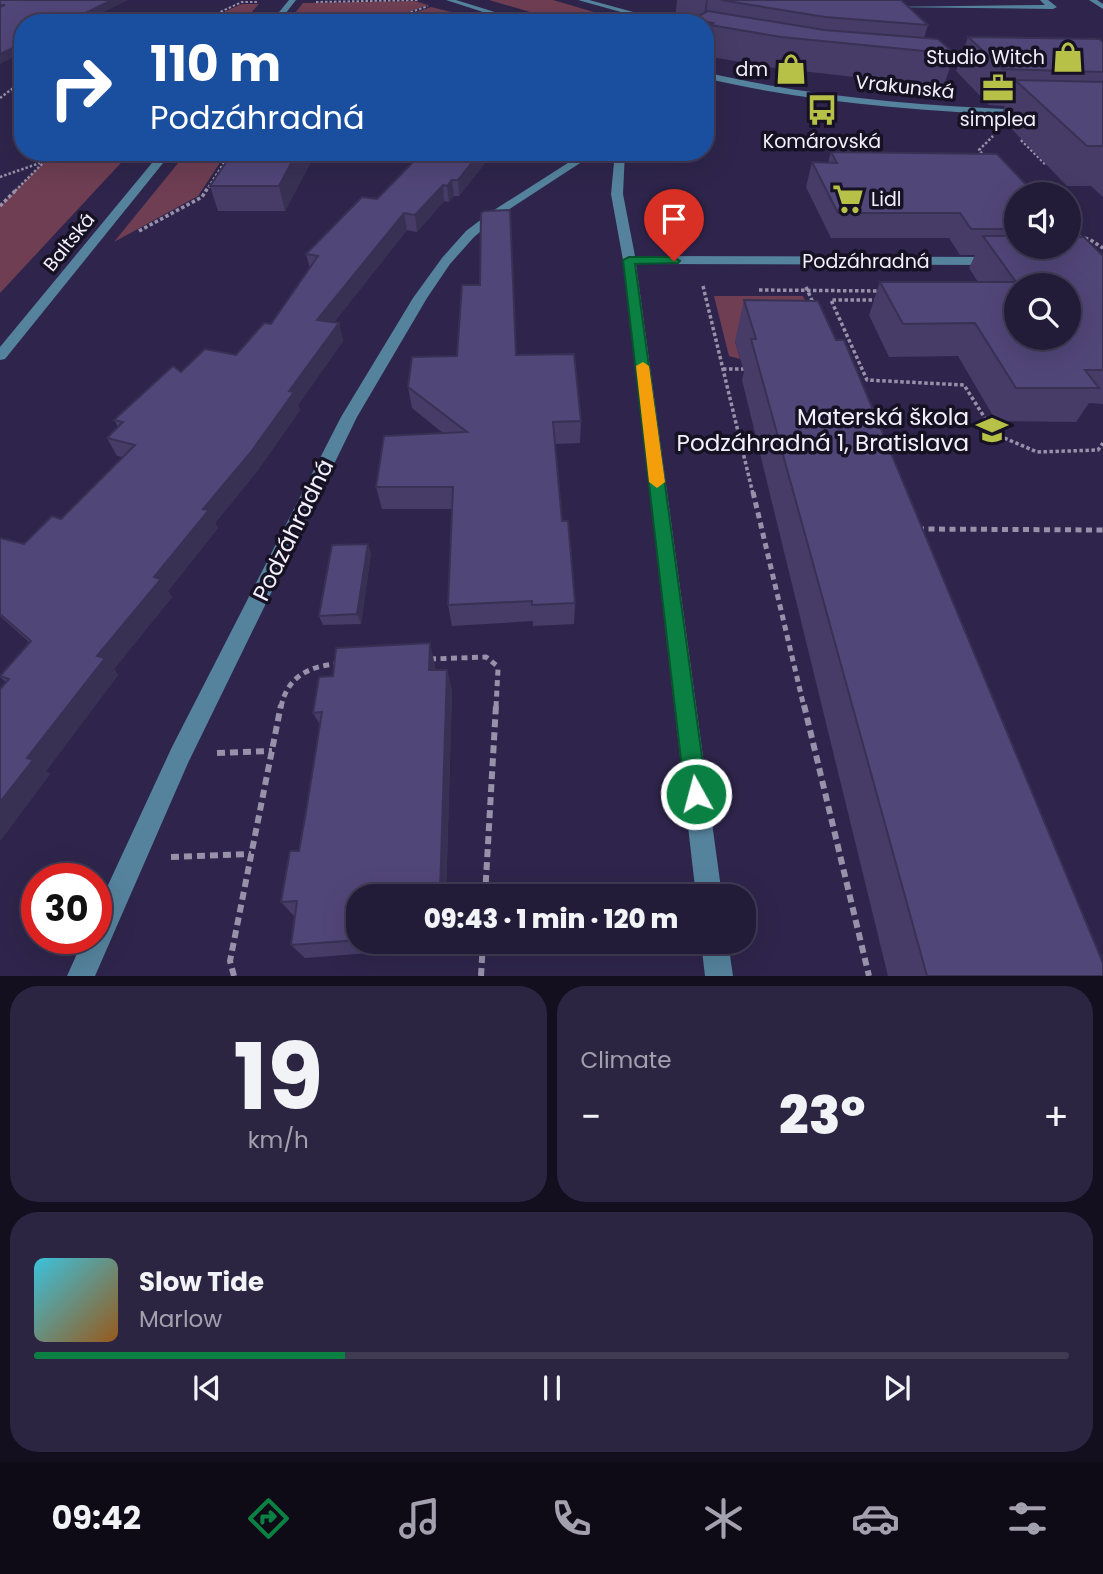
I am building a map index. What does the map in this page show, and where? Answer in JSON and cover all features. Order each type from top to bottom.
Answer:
[{"type":"street","points":[[449,0],[496,14]]},
{"type":"street","points":[[581,0],[635,14]]},
{"type":"street","points":[[884,7],[1053,7],[1043,0]]},
{"type":"street","points":[[1092,0],[1103,7]]},
{"type":"street","name":"Vrakunská","points":[[714,79],[865,101],[1033,113]]},
{"type":"street","name":"Baltská","points":[[0,356],[160,161]]},
{"type":"street","name":"Podzáhradná","points":[[81,975],[180,755],[349,417],[427,288],[470,233],[578,161]]},
{"type":"street","points":[[619,161],[617,194],[629,260],[707,884]]},
{"type":"street","name":"Podzáhradná","points":[[629,260],[1009,261]]},
{"type":"street","points":[[716,954],[719,975]]},
{"type":"path","points":[[292,1],[418,0]]},
{"type":"path","points":[[215,14],[243,1],[263,2]]},
{"type":"path","points":[[406,14],[432,5]]},
{"type":"path","points":[[988,160],[979,150],[1000,131]]},
{"type":"path","points":[[1017,136],[1045,164]]},
{"type":"path","points":[[0,177],[44,161]]},
{"type":"path","points":[[0,206],[44,161]]},
{"type":"path","points":[[133,234],[202,197],[225,161]]},
{"type":"path","points":[[1081,238],[1103,248]]},
{"type":"path","points":[[697,261],[869,975]]},
{"type":"path","points":[[794,261],[817,313]]},
{"type":"path","points":[[808,291],[891,291]]},
{"type":"path","points":[[883,300],[831,300],[867,380],[964,385],[995,434],[1037,452],[1098,450],[1103,443]]},
{"type":"path","points":[[723,369],[749,369]]},
{"type":"path","points":[[906,528],[1103,530]]},
{"type":"path","points":[[421,660],[486,657],[497,667],[486,884]]},
{"type":"path","points":[[234,975],[230,961],[282,701],[293,677],[317,665],[343,664]]},
{"type":"path","points":[[180,755],[272,751]]},
{"type":"path","points":[[135,858],[251,854]]},
{"type":"path","points":[[481,975],[482,954]]},
{"type":"shaded area","points":[[489,0],[553,0],[600,14],[536,14]]},
{"type":"shaded area","points":[[415,1],[428,5],[402,14],[294,14],[303,3]]},
{"type":"shaded area","points":[[242,4],[259,4],[250,14],[219,14]]},
{"type":"shaded area","points":[[431,7],[459,14],[411,14]]},
{"type":"shaded area","points":[[45,161],[123,161],[0,293],[0,206]]},
{"type":"shaded area","points":[[180,161],[221,161],[198,196],[114,242]]},
{"type":"shaded area","points":[[714,296],[803,296],[828,357],[735,341],[740,359],[729,356]]},
{"type":"building","points":[[0,0],[112,0],[83,14],[14,14],[14,47],[0,54],[0,7],[5,5],[0,5]]},
{"type":"building","points":[[721,0],[901,0],[928,25],[825,17]]},
{"type":"building","points":[[708,11],[824,30],[938,39],[955,54],[781,37],[714,26],[714,14],[702,14]]},
{"type":"building","points":[[968,37],[1099,39],[1103,42],[1103,72],[1003,69]]},
{"type":"building","points":[[1015,80],[1103,82],[1103,146],[1087,146]]},
{"type":"building","points":[[831,152],[997,154],[1024,182],[1004,182],[1004,229],[971,229],[960,213],[838,213],[812,162],[837,163]]},
{"type":"building","points":[[227,161],[292,161],[279,186],[210,186]]},
{"type":"building","points":[[414,161],[473,161],[458,180],[452,180],[447,186],[443,185],[415,215],[404,213],[317,320],[339,323],[289,391],[294,392],[251,452],[203,509],[209,510],[154,577],[161,579],[97,656],[105,658],[27,758],[33,760],[0,802],[0,689],[9,679],[0,676],[31,641],[0,614],[0,538],[24,544],[52,516],[61,519],[135,445],[107,438],[123,422],[114,420],[173,366],[181,372],[205,349],[236,355],[264,323],[271,324],[318,256],[306,254],[362,197],[377,199]]},
{"type":"building","points":[[510,210],[516,355],[574,354],[581,421],[553,422],[562,521],[568,521],[575,603],[532,605],[532,601],[448,605],[453,487],[376,487],[384,436],[467,432],[408,387],[412,357],[457,356],[462,285],[480,285],[481,213]]},
{"type":"building","points":[[983,236],[1004,236],[1004,259],[1081,259],[1081,237],[1084,237],[1103,256],[1103,370],[1085,370],[1099,388],[1016,388],[975,323],[903,324],[880,282],[1004,282],[1004,350],[1081,350],[1081,273],[1010,273]]},
{"type":"building","points":[[744,300],[818,301],[836,340],[844,340],[1103,963],[1103,976],[927,976],[751,339],[756,339]]},
{"type":"building","points":[[368,544],[357,614],[319,616],[332,545]]},
{"type":"building","points":[[430,643],[429,670],[447,670],[440,884],[346,884],[346,941],[291,945],[297,901],[281,902],[290,851],[299,851],[306,812],[322,712],[313,713],[319,677],[333,676],[336,648]]},
{"type":"slow traffic","points":[[643,366],[657,482]]},
{"type":"place","name":"Studio Witch","points":[[1068,57]]},
{"type":"place","name":"dm","points":[[791,69]]},
{"type":"place","name":"simplea","points":[[998,88]]},
{"type":"place","name":"Komárovská","points":[[822,110]]},
{"type":"place","name":"Lidl","points":[[848,199]]},
{"type":"place","name":"Materská škola Podzáhradná 1, Bratislava","points":[[992,430]]},
{"type":"route","points":[[674,261],[629,260],[696,794]]}]
